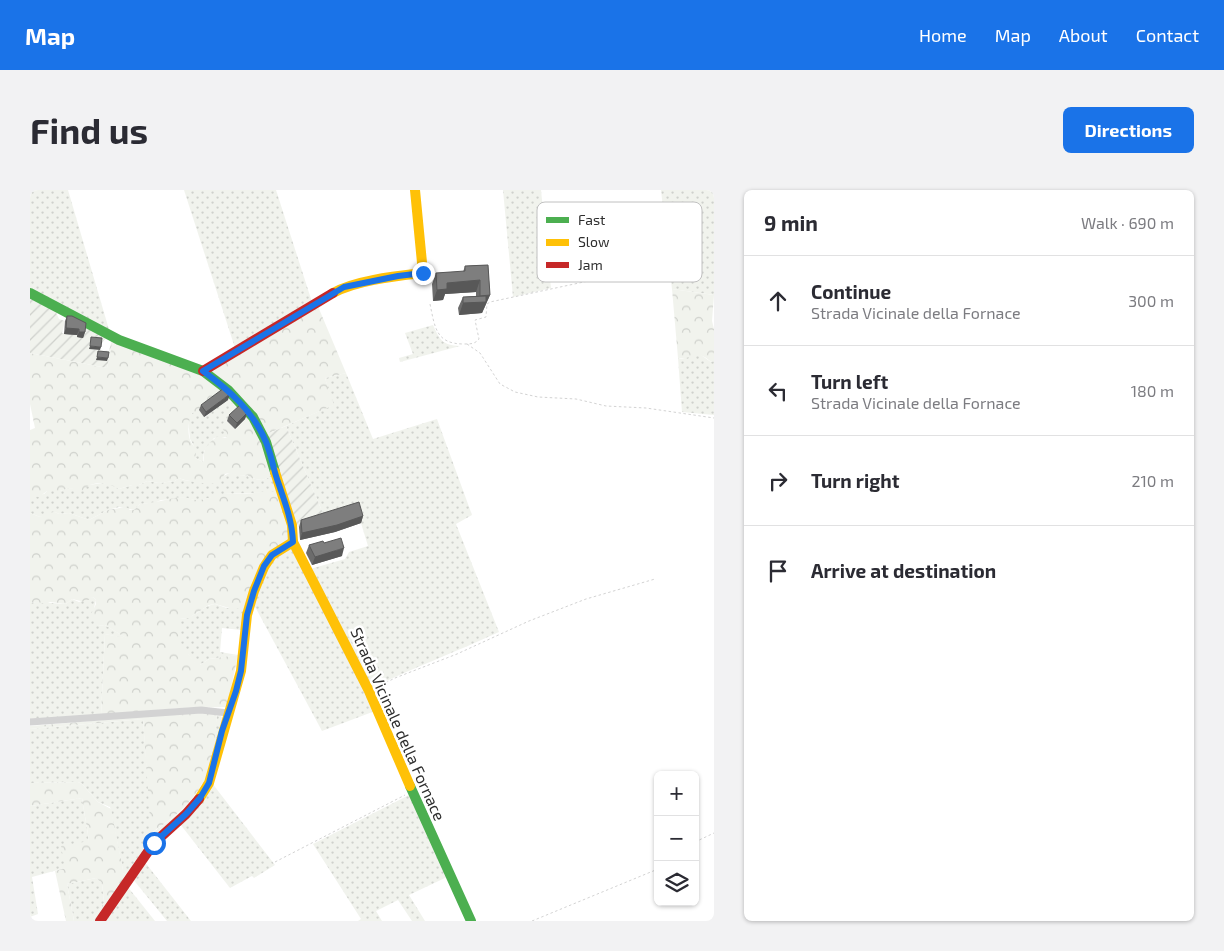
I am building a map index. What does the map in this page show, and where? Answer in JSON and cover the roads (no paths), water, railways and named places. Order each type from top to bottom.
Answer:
[{"type":"street","points":[[203,371],[344,287],[379,279],[423,273],[415,190]]},
{"type":"street","name":"Strada Vicinale della Fornace","points":[[30,293],[119,340],[203,371],[238,400],[253,417],[270,453],[276,477],[292,522],[293,542],[369,691],[471,921]]},
{"type":"street","points":[[100,921],[154,843],[178,822],[200,798],[209,783],[241,671],[247,615],[254,591],[264,566],[272,555],[293,542]]},
{"type":"street","points":[[30,722],[201,710],[228,713]]}]
